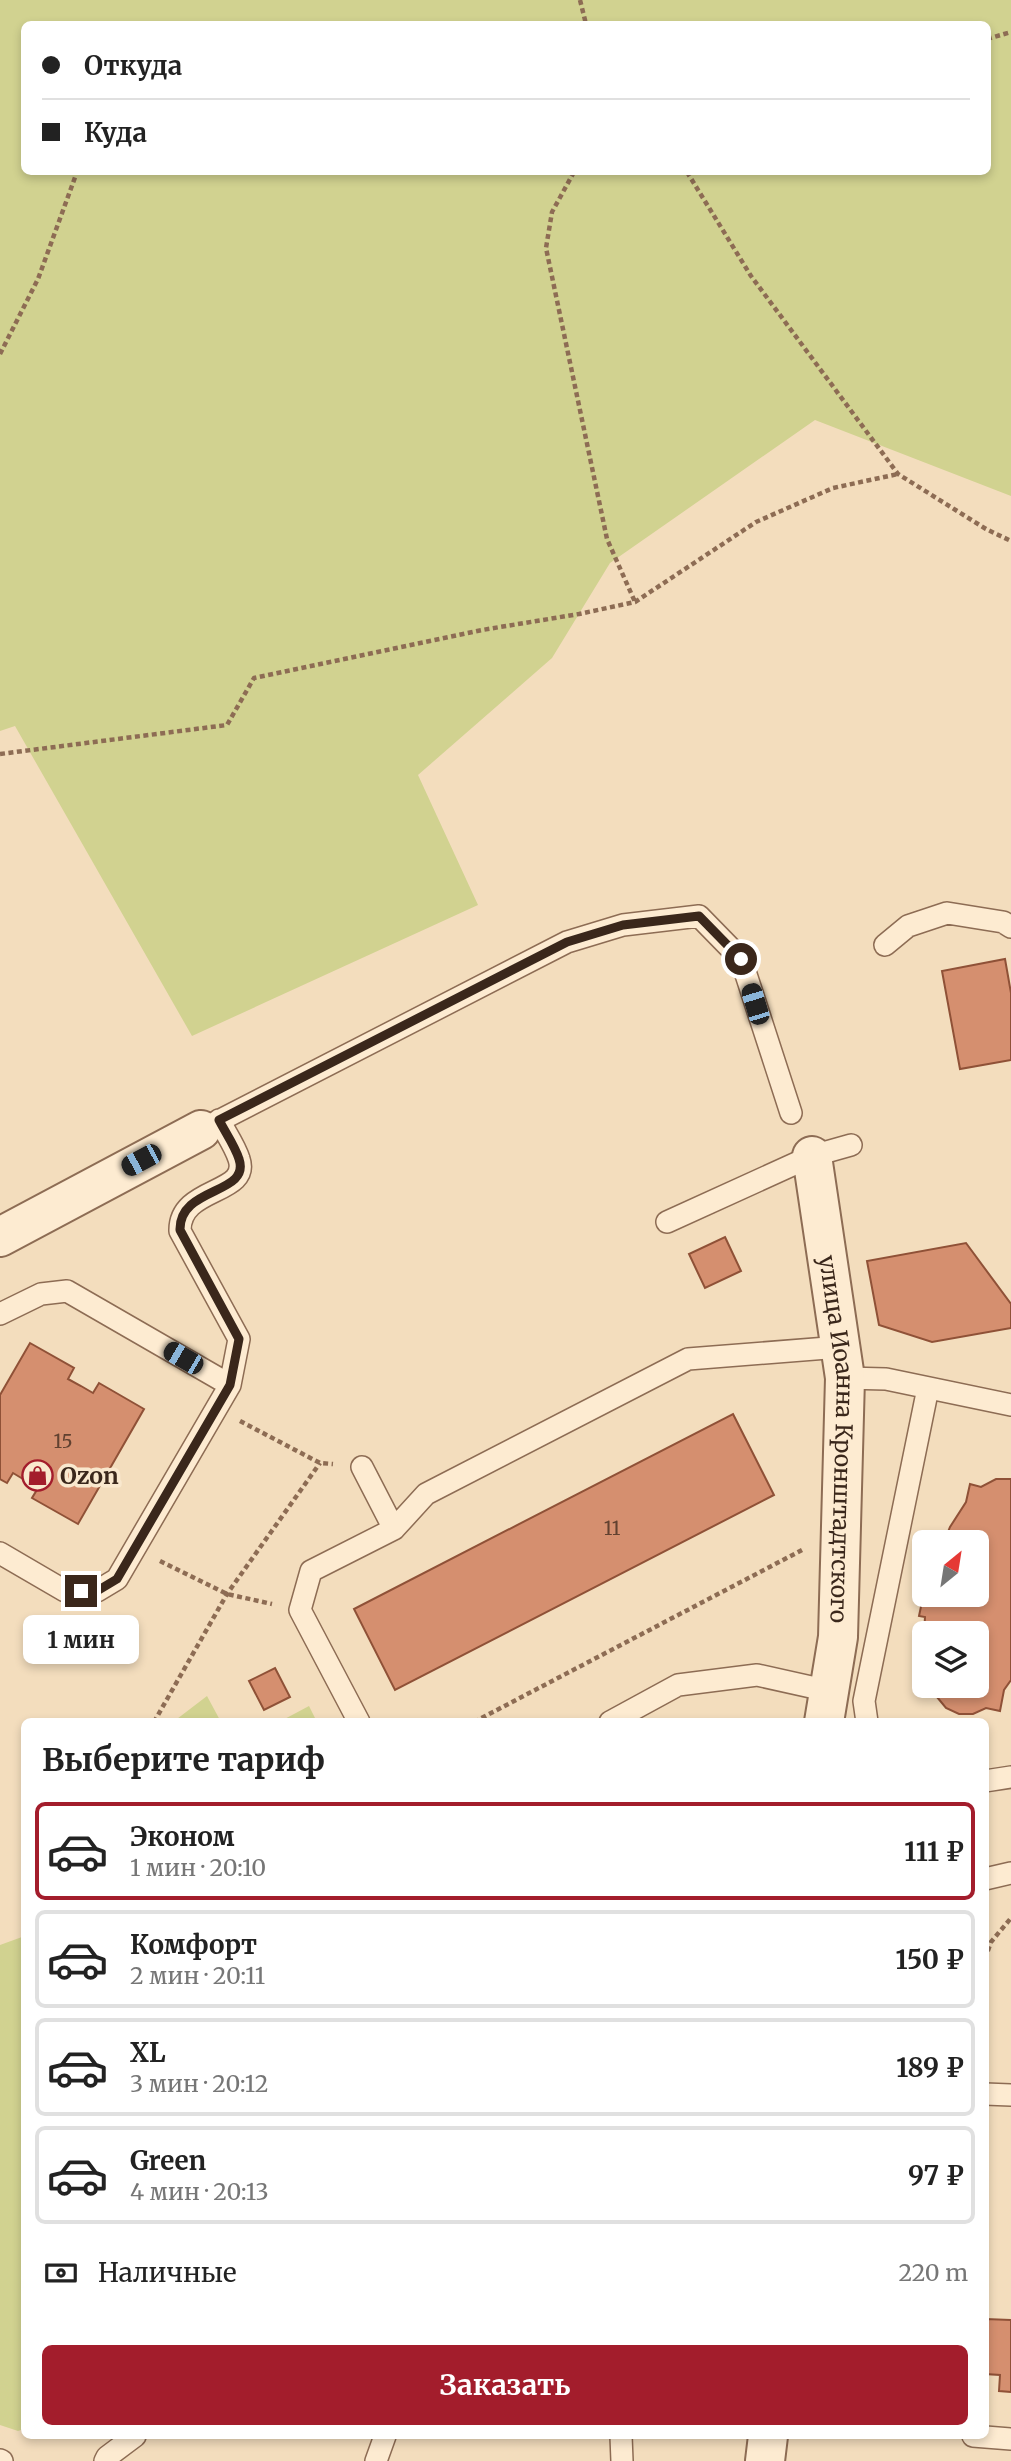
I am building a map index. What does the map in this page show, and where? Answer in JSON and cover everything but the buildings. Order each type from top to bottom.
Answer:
[{"type":"street","points":[[0,1237],[210,1125]]},
{"type":"street","name":"улица Иоанна Кронштадтского","points":[[812,1156],[843,1363],[838,1637],[826,1707]]},
{"type":"street","points":[[765,2461],[768,2439]]},
{"type":"lane","points":[[885,945],[908,926],[947,913],[1003,922],[1011,927]]},
{"type":"lane","points":[[0,1553],[65,1591],[97,1591],[117,1579],[230,1385],[239,1339],[180,1230],[180,1218],[188,1206],[234,1181],[240,1172],[240,1160],[210,1125],[567,942],[623,925],[699,916],[741,959],[791,1113]]},
{"type":"lane","points":[[667,1222],[812,1156],[851,1144]]},
{"type":"lane","points":[[0,1314],[41,1294],[67,1291],[230,1385]]},
{"type":"lane","points":[[357,1718],[300,1610],[310,1571],[394,1529],[426,1494],[688,1359],[843,1363],[886,1379],[1011,1405]]},
{"type":"lane","points":[[866,1718],[864,1702],[928,1388]]},
{"type":"lane","points":[[362,1467],[394,1529]]},
{"type":"lane","points":[[617,1718],[678,1685],[757,1675],[826,1707]]},
{"type":"lane","points":[[989,1780],[1011,1777]]},
{"type":"lane","points":[[989,1878],[1011,1873]]},
{"type":"lane","points":[[989,2094],[1011,2095]]},
{"type":"lane","points":[[989,2437],[1011,2438]]},
{"type":"lane","points":[[105,2461],[107,2456],[131,2439]]},
{"type":"lane","points":[[376,2461],[384,2439]]},
{"type":"lane","points":[[621,2439],[622,2461]]},
{"type":"path","points":[[580,0],[585,21]]},
{"type":"path","points":[[991,38],[1011,32]]},
{"type":"path","points":[[0,355],[38,279],[76,175]]},
{"type":"path","points":[[572,175],[552,212],[546,248],[607,539],[635,602]]},
{"type":"path","points":[[689,175],[751,276],[898,474],[986,529],[1011,541]]},
{"type":"path","points":[[0,754],[228,725],[254,678],[482,630],[635,602],[756,522],[833,488],[898,474]]},
{"type":"path","points":[[156,1718],[228,1594],[320,1463],[216,1409]]},
{"type":"path","points":[[482,1718],[809,1546]]},
{"type":"path","points":[[135,1549],[228,1594],[300,1610]]},
{"type":"path","points":[[989,1948],[1011,1918]]},
{"type":"green space","points":[[0,0],[1011,0],[1011,496],[815,420],[610,563],[552,658],[418,775],[478,905],[192,1036],[15,726],[0,731]]},
{"type":"green space","points":[[207,1696],[219,1718],[178,1718]]},
{"type":"green space","points":[[309,1706],[315,1718],[286,1718]]},
{"type":"green space","points":[[21,1937],[21,2430],[18,2431],[0,2425],[0,1945]]},
{"type":"place","name":"Ozon","points":[[37,1476]]},
{"type":"route","points":[[81,1591],[97,1591],[117,1579],[230,1385],[239,1339],[180,1230],[180,1218],[188,1206],[234,1181],[240,1172],[240,1160],[219,1120],[567,942],[604,930],[623,925],[699,916],[741,959]]}]
